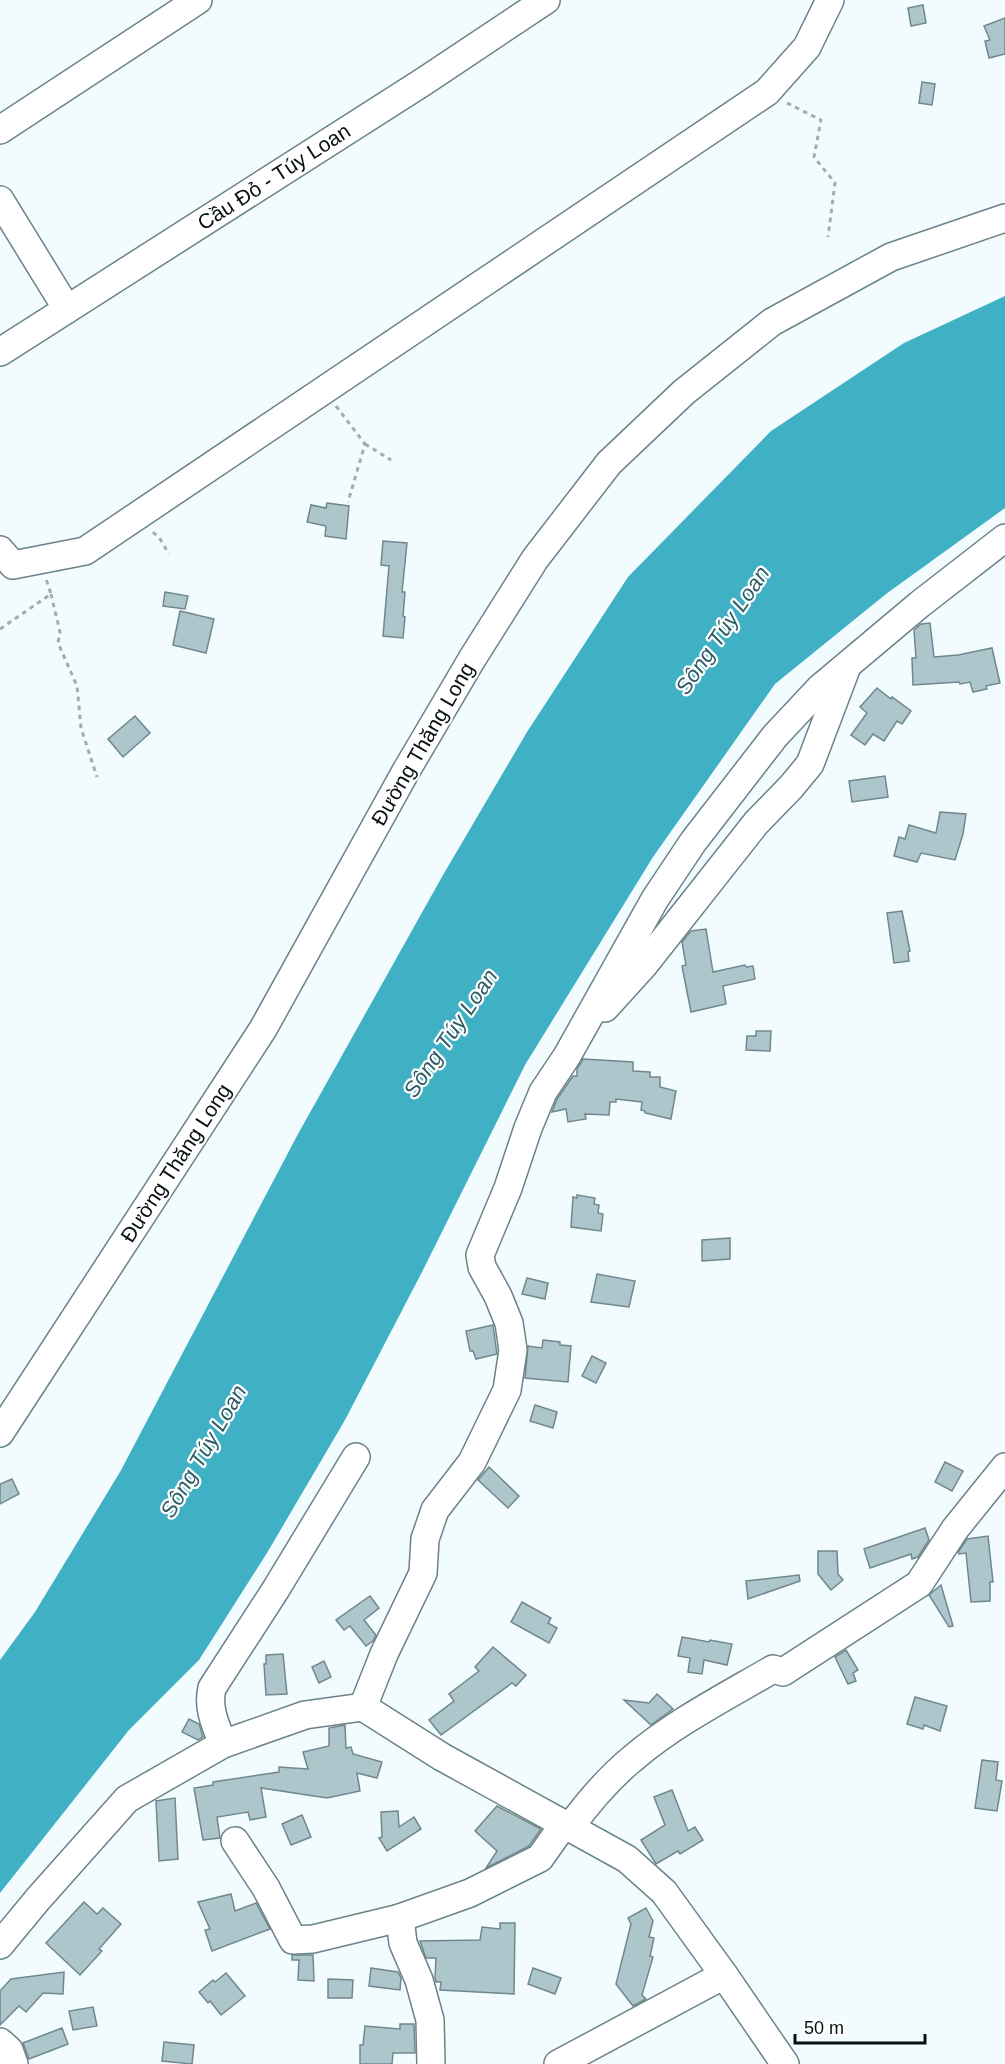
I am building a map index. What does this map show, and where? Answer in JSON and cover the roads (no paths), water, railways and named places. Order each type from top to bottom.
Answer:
[{"type":"street","points":[[0,130],[198,0]]},
{"type":"street","name":"Cầu Đỏ - Túy Loan","points":[[0,352],[423,82],[546,0]]},
{"type":"street","points":[[13,561],[85,551],[767,92],[807,47],[830,0]]},
{"type":"street","points":[[0,200],[67,309]]},
{"type":"street","name":"Đường Thăng Long","points":[[0,1433],[263,1029],[406,771],[478,649],[535,559],[609,463],[684,392],[772,322],[891,257],[1005,218]]},
{"type":"street","points":[[363,1707],[384,1654],[423,1573],[425,1539],[435,1510],[472,1462],[507,1390],[512,1364],[512,1337],[505,1310],[482,1267],[480,1255],[508,1188],[538,1103],[655,899],[693,842],[792,717],[820,688],[848,664],[1005,538]]},
{"type":"street","points":[[582,1029],[602,1012],[627,985],[736,848],[810,764],[848,664]]},
{"type":"street","points":[[223,1744],[209,1701],[212,1689],[356,1457]]},
{"type":"street","points":[[235,1841],[266,1888],[293,1940],[313,1939],[400,1918],[470,1893],[540,1858],[567,1826],[632,1759],[685,1721],[773,1670],[783,1672],[919,1584],[955,1529],[1005,1467]]},
{"type":"street","points":[[0,1945],[127,1799],[223,1744],[305,1715],[363,1707],[442,1757],[627,1859],[664,1892],[785,2064]]},
{"type":"street","points":[[400,1918],[403,1943],[419,1980],[430,2020],[431,2064]]},
{"type":"street","points":[[558,2064],[724,1975]]},
{"type":"street","points":[[0,2042],[9,2050],[14,2064]]},
{"type":"water","name":"Sông Túy Loan","points":[[1005,296],[1005,508],[886,594],[775,684],[653,857],[525,1065],[345,1420],[267,1553],[199,1660],[129,1730],[0,1893],[0,1660],[35,1612],[120,1472],[298,1134],[443,875],[527,732],[628,577],[771,431],[904,343]]}]
